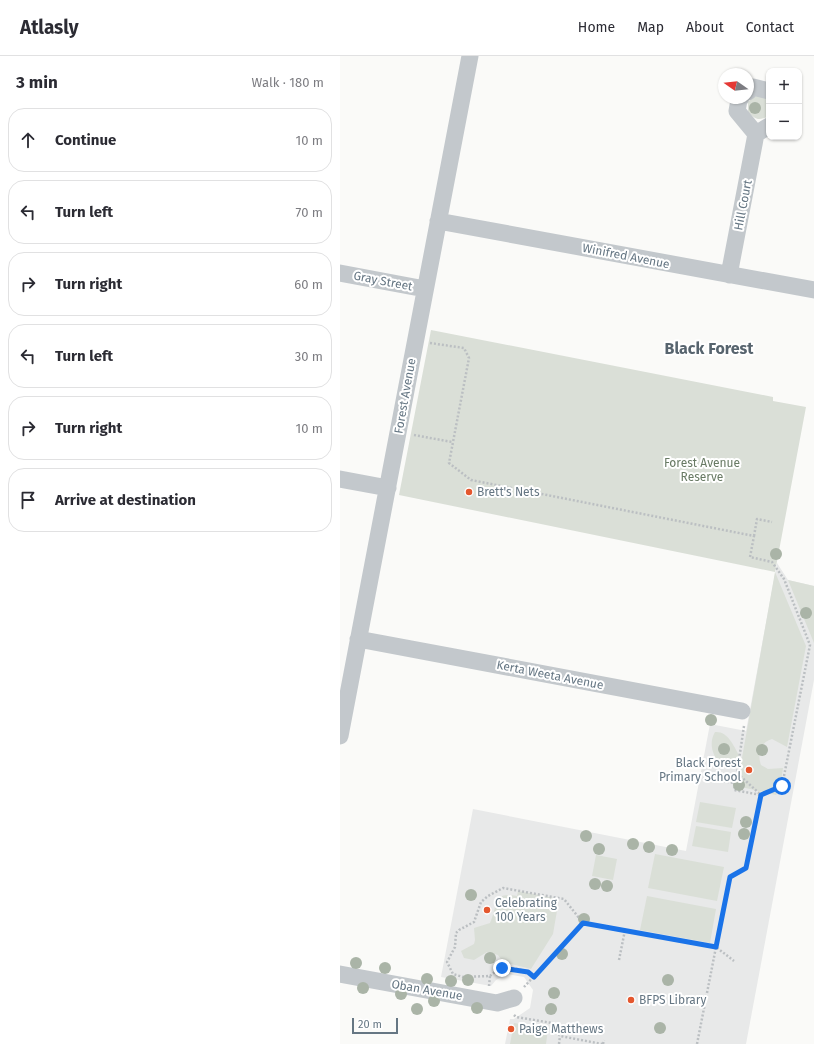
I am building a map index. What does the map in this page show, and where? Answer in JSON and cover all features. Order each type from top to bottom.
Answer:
[{"type":"street","name":"Forest Avenue","points":[[340,736],[469,56]]},
{"type":"street","points":[[754,87],[766,90]]},
{"type":"street","name":"Hill Court","points":[[729,275],[762,130],[737,111],[738,104]]},
{"type":"street","name":"Winifred Avenue","points":[[438,221],[814,290]]},
{"type":"street","name":"Gray Street","points":[[340,273],[425,289]]},
{"type":"street","points":[[340,479],[388,488]]},
{"type":"street","name":"Kerta Weeta Avenue","points":[[358,639],[742,712]]},
{"type":"street","name":"Oban Avenue","points":[[340,974],[497,1002],[514,998]]},
{"type":"path","points":[[429,343],[464,348],[469,358],[449,463],[471,480],[754,536]]},
{"type":"path","points":[[411,434],[452,442]]},
{"type":"path","points":[[744,731],[734,790],[761,795],[782,786],[810,645],[784,579],[772,562],[750,557],[757,519],[772,522]]},
{"type":"path","points":[[737,773],[761,795]]},
{"type":"path","points":[[723,780],[735,783]]},
{"type":"path","points":[[697,1044],[730,877],[746,868],[761,795]]},
{"type":"path","points":[[534,977],[528,972],[507,968],[498,970],[490,976],[463,977],[453,974],[447,962],[455,947],[456,934],[459,930],[474,922],[481,902],[488,896],[503,888],[564,899],[583,923],[716,947],[734,961]]},
{"type":"path","points":[[514,998],[583,923]]},
{"type":"path","points":[[619,960],[624,930]]},
{"type":"path","points":[[488,988],[490,976]]},
{"type":"path","points":[[514,1015],[516,1017],[552,1023],[560,1036],[559,1044]]},
{"type":"path","points":[[560,1036],[602,1044],[604,1040]]},
{"type":"shaded area","name":"Black Forest Primary School","points":[[777,563],[788,580],[814,586],[814,680],[746,1044],[505,1044],[510,1019],[514,1019],[530,1008],[533,990],[524,977],[507,974],[496,980],[491,986],[441,977],[473,809],[686,851],[710,724],[746,731]]},
{"type":"green space","points":[[756,95],[766,97],[766,117],[757,119],[748,112],[748,104],[754,104],[754,97]]},
{"type":"green space","name":"Forest Avenue Reserve","points":[[431,330],[773,397],[773,401],[806,407],[775,572],[399,495]]},
{"type":"green space","points":[[775,572],[806,646],[787,747],[772,739],[765,743],[760,749],[759,757],[761,765],[768,769],[783,768],[780,789],[776,795],[737,786]]},
{"type":"green space","points":[[788,580],[814,586],[814,643]]},
{"type":"green space","points":[[715,732],[720,732],[730,739],[739,755],[738,762],[733,765],[721,765],[712,750],[712,741]]},
{"type":"green space","points":[[700,802],[736,808],[732,828],[696,822]]},
{"type":"green space","points":[[696,826],[731,832],[728,852],[692,846]]},
{"type":"green space","points":[[655,854],[724,867],[717,901],[648,888]]},
{"type":"green space","points":[[596,855],[617,859],[613,880],[592,876]]},
{"type":"green space","points":[[518,891],[559,899],[553,934],[531,969],[503,962],[498,955],[487,952],[474,960],[464,958],[461,951],[474,944],[474,928],[490,923],[497,901],[503,896],[517,896]]},
{"type":"green space","points":[[647,896],[716,909],[710,943],[640,930]]},
{"type":"green space","points":[[514,1023],[548,1029],[546,1044],[510,1044]]},
{"type":"place","name":"Brett's Nets","points":[[469,492]]},
{"type":"place","name":"Black Forest Primary School","points":[[749,770]]},
{"type":"place","name":"Celebrating 100 Years","points":[[487,910]]},
{"type":"place","name":"BFPS Library","points":[[631,1000]]},
{"type":"place","name":"Paige Matthews","points":[[511,1029]]},
{"type":"district","name":"Black Forest","points":[[709,348]]},
{"type":"route","points":[[502,968],[528,972],[534,977],[583,923],[716,947],[730,877],[746,868],[761,795],[782,786]]}]
